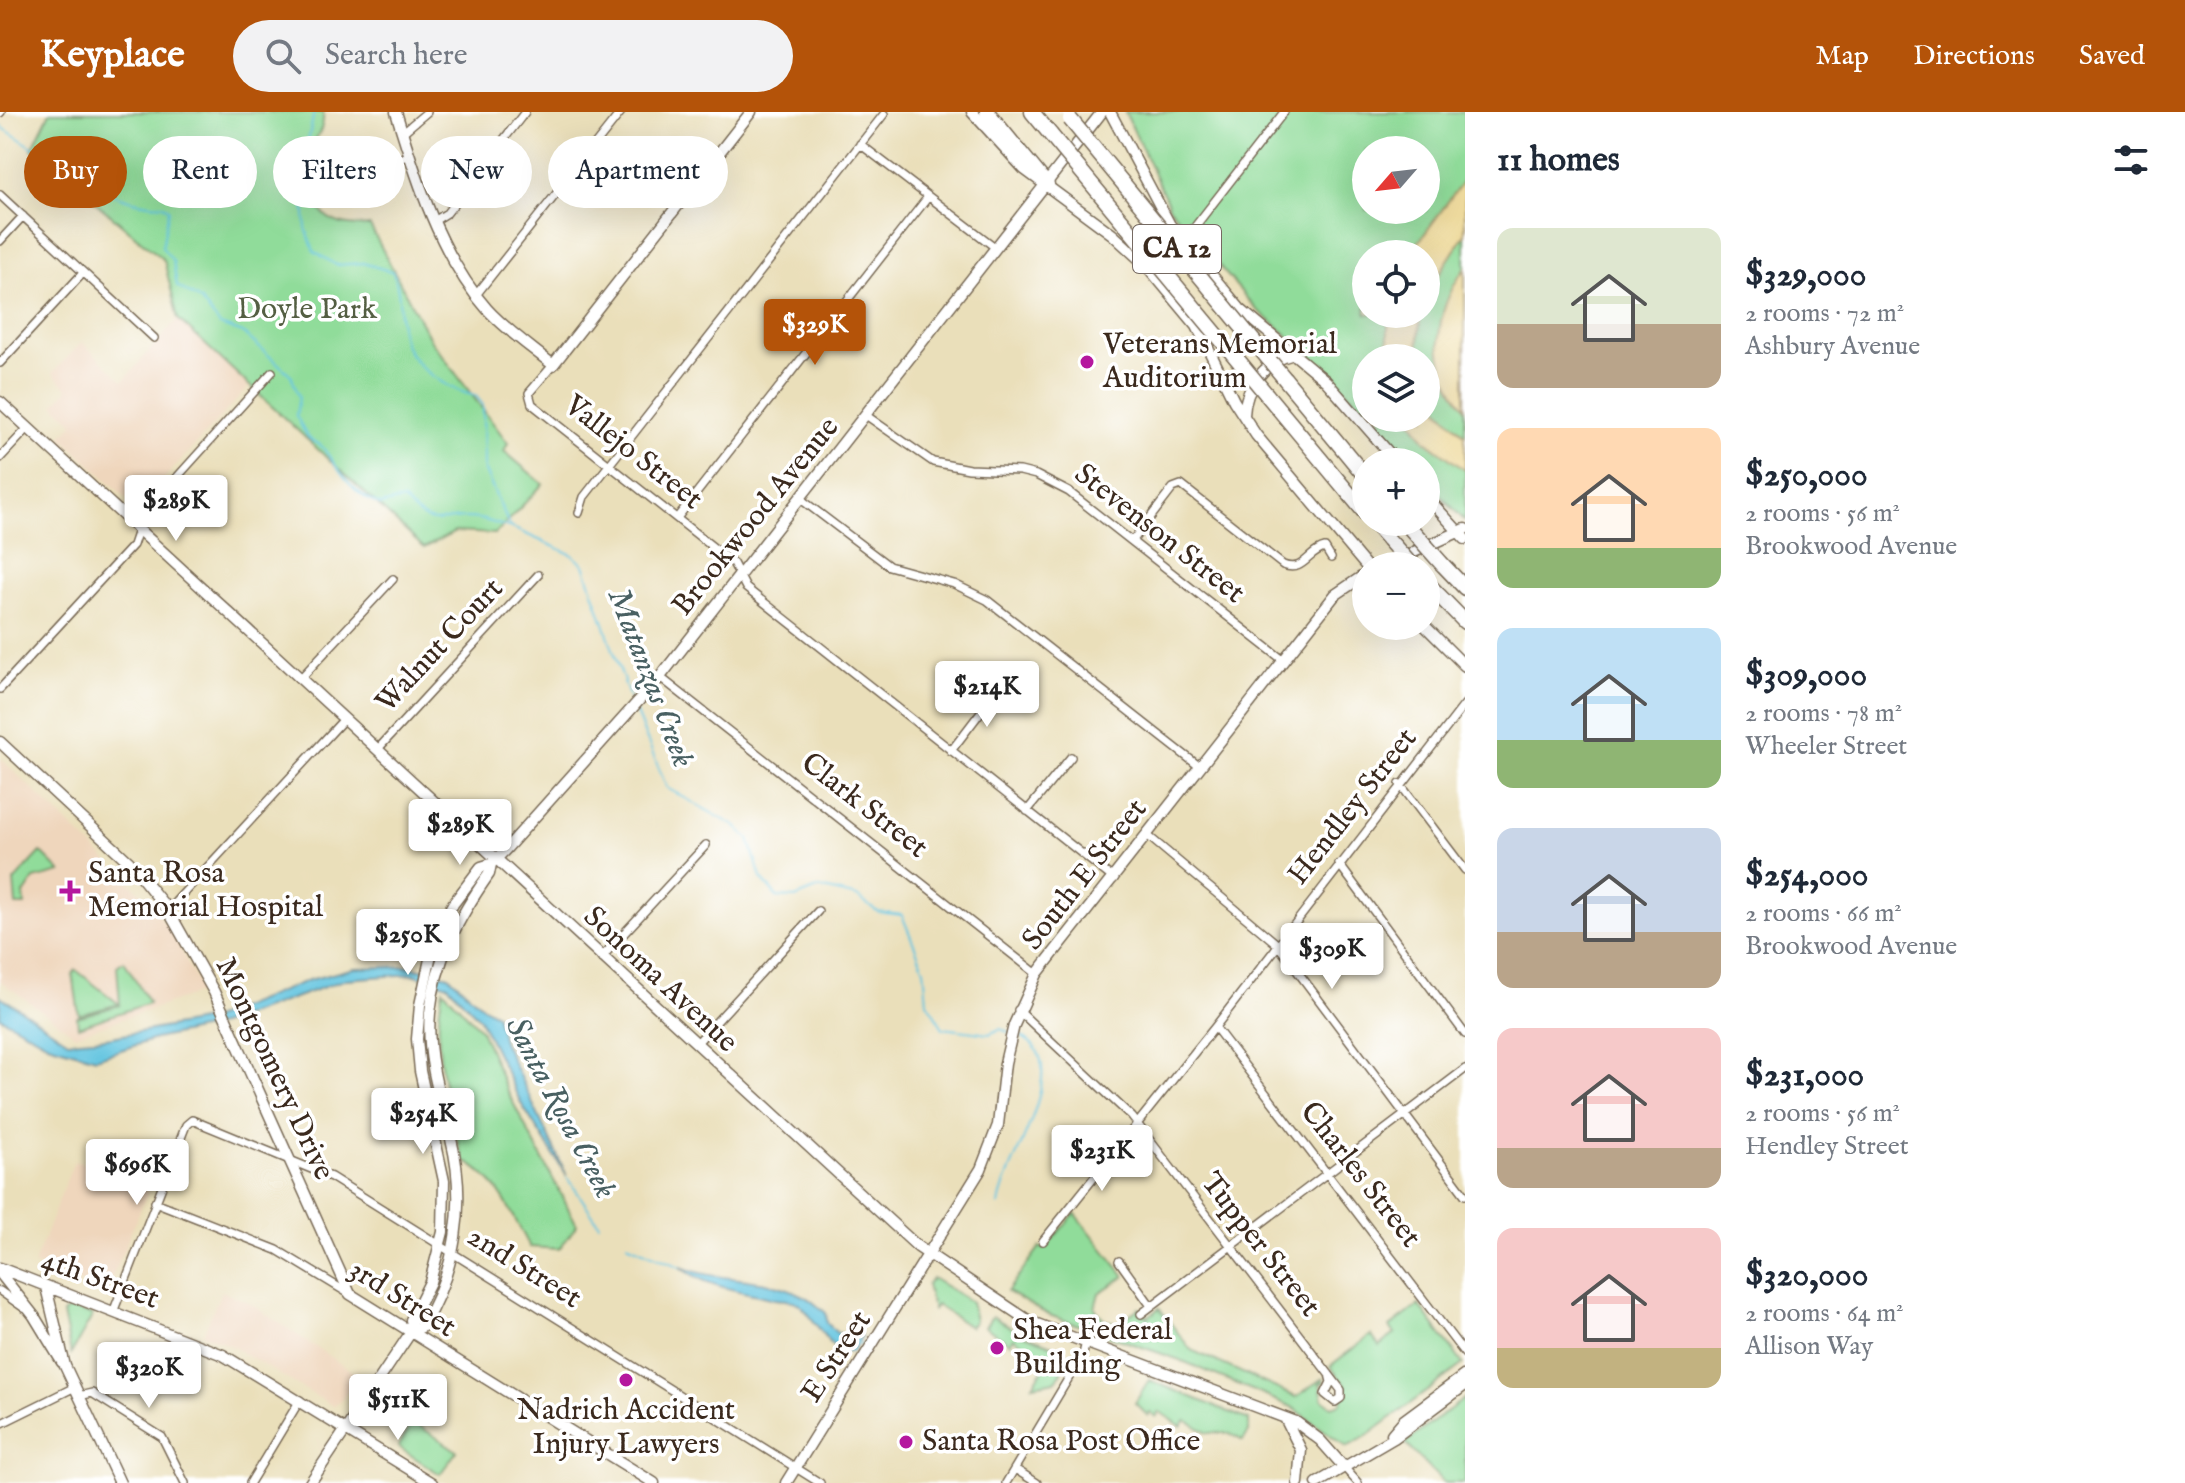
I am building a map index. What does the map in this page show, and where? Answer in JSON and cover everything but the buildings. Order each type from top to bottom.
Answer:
[{"type":"highway","points":[[987,112],[1047,185]]},
{"type":"highway","name":"CA 12","points":[[1032,112],[1352,497]]},
{"type":"highway","name":"CA 12","points":[[1067,116],[1352,460]]},
{"type":"highway","points":[[1385,536],[1400,552]]},
{"type":"highway","points":[[1418,536],[1465,588]]},
{"type":"highway","points":[[1440,596],[1465,622]]},
{"type":"street","name":"Vallejo Street","points":[[396,112],[434,221],[476,295],[500,322],[553,365],[529,393],[528,399],[733,563],[746,588],[1114,879]]},
{"type":"street","points":[[402,133],[427,112]]},
{"type":"street","points":[[434,221],[447,213],[525,112]]},
{"type":"street","points":[[476,295],[621,112]]},
{"type":"street","points":[[553,365],[751,112]]},
{"type":"street","points":[[972,112],[1015,161],[1122,242],[1147,266],[1201,332],[1244,417],[1355,552]]},
{"type":"street","name":"Brookwood Avenue","points":[[310,1483],[411,1331],[411,1320],[430,1282],[440,1243],[444,1181],[420,1071],[417,1039],[450,934],[489,874],[493,862],[639,703],[802,500],[1102,112]]},
{"type":"street","points":[[1110,112],[1158,208],[1183,242],[1240,309],[1346,401],[1385,448]]},
{"type":"street","points":[[1183,242],[1284,112]]},
{"type":"street","points":[[579,513],[584,497],[884,114]]},
{"type":"street","points":[[860,144],[996,248]]},
{"type":"street","points":[[405,157],[409,156]]},
{"type":"street","points":[[0,195],[154,338]]},
{"type":"street","points":[[677,518],[928,197]]},
{"type":"street","points":[[0,241],[23,216]]},
{"type":"street","points":[[0,363],[83,273]]},
{"type":"street","points":[[1244,417],[1245,399],[1251,385],[1280,358],[1294,354]]},
{"type":"street","points":[[0,689],[133,545],[143,515],[272,372]]},
{"type":"street","name":"Sonoma Avenue","points":[[0,402],[344,719],[493,862],[696,1044],[848,1186],[930,1256],[1029,1321],[1285,1418],[1320,1440],[1358,1483]]},
{"type":"street","name":"Stevenson Street","points":[[867,416],[933,462],[969,469],[1020,471],[1052,482],[1133,540],[1283,660]]},
{"type":"street","points":[[0,458],[28,428]]},
{"type":"street","points":[[1133,540],[1173,488],[1181,485],[1283,565],[1293,569],[1301,566],[1316,550],[1325,548],[1331,558]]},
{"type":"street","points":[[802,500],[889,566],[954,584],[987,600],[1200,767]]},
{"type":"street","points":[[1417,552],[1462,533],[1440,510]]},
{"type":"street","name":"Walnut Court","points":[[377,750],[538,575]]},
{"type":"street","points":[[300,679],[393,579]]},
{"type":"street","name":"South E Street","points":[[930,1256],[981,1169],[990,1146],[1003,1101],[1008,1045],[1018,1010],[1037,974],[1335,595],[1352,583]]},
{"type":"street","points":[[1439,640],[1465,666]]},
{"type":"street","name":"Clark Street","points":[[660,677],[1037,974]]},
{"type":"street","points":[[951,751],[999,688]]},
{"type":"street","name":"Hendley Street","points":[[1043,1241],[1215,1027],[1400,784],[1465,704]]},
{"type":"street","points":[[168,910],[344,719]]},
{"type":"street","name":"Montgomery Drive","points":[[0,742],[129,862],[168,910],[214,992],[350,1294]]},
{"type":"street","points":[[1027,811],[1071,757]]},
{"type":"street","points":[[1400,784],[1465,870]]},
{"type":"street","points":[[1147,835],[1277,944],[1465,1195]]},
{"type":"street","points":[[601,958],[706,845]]},
{"type":"street","name":"Brookwood Avenue","points":[[411,1331],[422,1327],[434,1308],[454,1252],[457,1179],[433,1069],[425,1008],[430,956],[435,936],[453,904],[481,867],[493,862]]},
{"type":"street","points":[[1339,864],[1465,1034]]},
{"type":"street","points":[[696,1044],[818,911]]},
{"type":"street","name":"Tupper Street","points":[[1018,1010],[1137,1123],[1329,1374]]},
{"type":"street","name":"Charles Street","points":[[1215,1027],[1465,1354]]},
{"type":"street","points":[[1141,1314],[1465,1069]]},
{"type":"street","name":"2nd Street","points":[[155,1202],[188,1122],[291,1159],[331,1177],[440,1243],[820,1483]]},
{"type":"street","points":[[114,1310],[155,1202]]},
{"type":"street","name":"3rd Street","points":[[155,1202],[277,1250],[654,1483]]},
{"type":"street","name":"E Street","points":[[786,1483],[930,1256]]},
{"type":"street","points":[[1119,1261],[1151,1306]]},
{"type":"street","points":[[0,1270],[65,1366],[120,1483]]},
{"type":"street","name":"4th Street","points":[[0,1270],[114,1310],[223,1355],[432,1483]]},
{"type":"street","points":[[46,1287],[65,1366]]},
{"type":"street","points":[[0,1291],[34,1316]]},
{"type":"street","points":[[1006,1483],[1082,1357],[1086,1342]]},
{"type":"street","points":[[1387,1439],[1404,1420],[1465,1375]]},
{"type":"street","points":[[1317,1483],[1423,1418],[1465,1385]]},
{"type":"street","points":[[0,1424],[77,1392],[92,1393],[162,1437],[185,1483]]},
{"type":"street","points":[[250,1483],[300,1400]]},
{"type":"street","points":[[1285,1418],[1301,1450],[1298,1483]]},
{"type":"street","points":[[1015,1469],[1037,1483]]},
{"type":"shaded area","points":[[178,319],[251,384],[137,508],[61,437],[74,423],[54,405],[68,389],[52,373],[82,342],[123,381]]},
{"type":"shaded area","name":"Santa Rosa Memorial Hospital","points":[[0,758],[148,900],[174,936],[202,992],[75,1035],[0,981]]},
{"type":"shaded area","points":[[74,1161],[105,1169],[148,1191],[106,1292],[34,1264]]},
{"type":"shaded area","points":[[221,1291],[248,1302],[357,1375],[342,1399],[333,1406],[231,1346],[203,1334]]},
{"type":"green space","name":"Doyle Park","points":[[50,112],[323,112],[317,136],[273,136],[273,208],[319,208],[336,222],[370,226],[430,339],[508,443],[504,451],[543,484],[495,534],[455,532],[424,548],[178,319],[164,260],[102,208],[127,208],[127,136],[38,136]]},
{"type":"green space","points":[[1125,112],[1465,112],[1465,521],[1440,495],[1440,448],[1398,448],[1384,432],[1440,432],[1440,344],[1352,344],[1352,397],[1309,353],[1256,309],[1170,208]]},
{"type":"green space","points":[[41,852],[61,872],[34,879],[24,894],[25,905],[16,905],[14,881]]},
{"type":"green space","points":[[124,961],[149,1003],[78,1027],[77,1017],[120,1005],[117,966]]},
{"type":"green space","points":[[76,970],[119,1004],[79,1015],[73,974]]},
{"type":"green space","points":[[443,989],[481,1030],[507,1091],[577,1225],[559,1249],[530,1247],[495,1187],[463,1160],[442,1075],[439,1032]]},
{"type":"green space","points":[[1075,1213],[1125,1276],[1099,1293],[1095,1308],[1104,1320],[1118,1323],[1139,1308],[1148,1317],[1159,1308],[1191,1350],[1296,1397],[1323,1378],[1324,1383],[1320,1383],[1323,1400],[1332,1406],[1341,1403],[1346,1386],[1330,1366],[1371,1335],[1379,1346],[1395,1334],[1390,1327],[1419,1305],[1463,1364],[1367,1436],[1347,1447],[1292,1407],[1180,1360],[1049,1315],[1007,1292],[1040,1247],[1044,1249]]},
{"type":"green space","points":[[932,1278],[971,1302],[975,1321],[970,1327],[936,1305],[933,1310],[927,1285]]},
{"type":"green space","points":[[70,1309],[93,1315],[71,1354],[63,1314]]},
{"type":"green space","points":[[992,1316],[1022,1334],[1057,1347],[1062,1373],[1055,1381],[1033,1385],[1048,1361],[1014,1338],[1010,1343],[985,1327]]},
{"type":"green space","points":[[1149,1380],[1249,1420],[1249,1432],[1243,1441],[1229,1433],[1208,1433],[1186,1420],[1181,1426],[1160,1412],[1156,1417],[1150,1413],[1148,1416],[1135,1403]]},
{"type":"green space","points":[[1465,1398],[1465,1483],[1444,1483],[1405,1443]]},
{"type":"green space","points":[[413,1422],[457,1451],[440,1474],[398,1447]]},
{"type":"sand","points":[[1465,178],[1465,234],[1440,272],[1440,240],[1420,240],[1432,224],[1440,224],[1440,213]]},
{"type":"sand","points":[[1465,268],[1465,407],[1453,390],[1440,356],[1441,320],[1454,285]]},
{"type":"sand","points":[[1388,328],[1419,328],[1419,344],[1388,344]]},
{"type":"sand","points":[[1440,410],[1465,435],[1465,470],[1440,451],[1440,448],[1426,441],[1420,432],[1440,432]]},
{"type":"water","points":[[408,966],[449,976],[483,1007],[496,1014],[503,1041],[567,1176],[522,1105],[480,1019],[448,985],[413,974],[346,979],[220,1025],[155,1039],[96,1058],[48,1044],[0,1017],[0,996],[68,1041],[106,1038],[213,1019],[309,980],[354,968]]},
{"type":"water","points":[[681,1267],[786,1288],[807,1298],[826,1313],[827,1323],[837,1333],[862,1336],[852,1352],[843,1351],[829,1341],[796,1302],[714,1284]]},
{"type":"waterway","name":"Matanzas Creek","points":[[314,112],[302,172],[306,228],[314,251],[336,265],[363,263],[393,272],[399,296],[402,334],[412,356],[431,375],[453,388],[476,396],[483,405],[484,469],[510,527],[573,555],[584,565],[631,702]]},
{"type":"waterway","points":[[0,126],[60,165],[71,164],[90,181],[113,194],[164,205],[169,209],[162,247],[173,261],[177,286],[200,300],[220,325],[243,333],[291,375],[299,397],[296,416],[305,433],[322,447],[362,495],[380,505],[403,500],[414,511],[432,521],[478,519],[509,527]]},
{"type":"waterway","name":"Matanzas Creek","points":[[635,711],[667,788],[735,826],[749,839],[761,878],[777,897],[795,898],[820,888],[857,897],[878,912],[902,915],[924,969],[927,1002],[943,1028],[989,1034],[1000,1029],[1009,1032]]},
{"type":"waterway","name":"Matanzas Creek","points":[[999,1205],[1041,1087],[1042,1065],[1034,1046],[1015,1034]]},
{"type":"waterway","name":"Santa Rosa Creek","points":[[567,1177],[599,1224]]},
{"type":"waterway","name":"Santa Rosa Creek","points":[[627,1244],[680,1267]]},
{"type":"waterway","name":"Santa Rosa Creek","points":[[856,1342],[863,1346]]},
{"type":"place","name":"Veterans Memorial Auditorium","points":[[1087,362]]},
{"type":"place","name":"Santa Rosa Memorial Hospital","points":[[70,891]]},
{"type":"place","name":"Shea Federal Building","points":[[997,1348]]},
{"type":"place","name":"Nadrich Accident Injury Lawyers","points":[[626,1380]]},
{"type":"place","name":"Santa Rosa Post Office","points":[[906,1442]]}]
